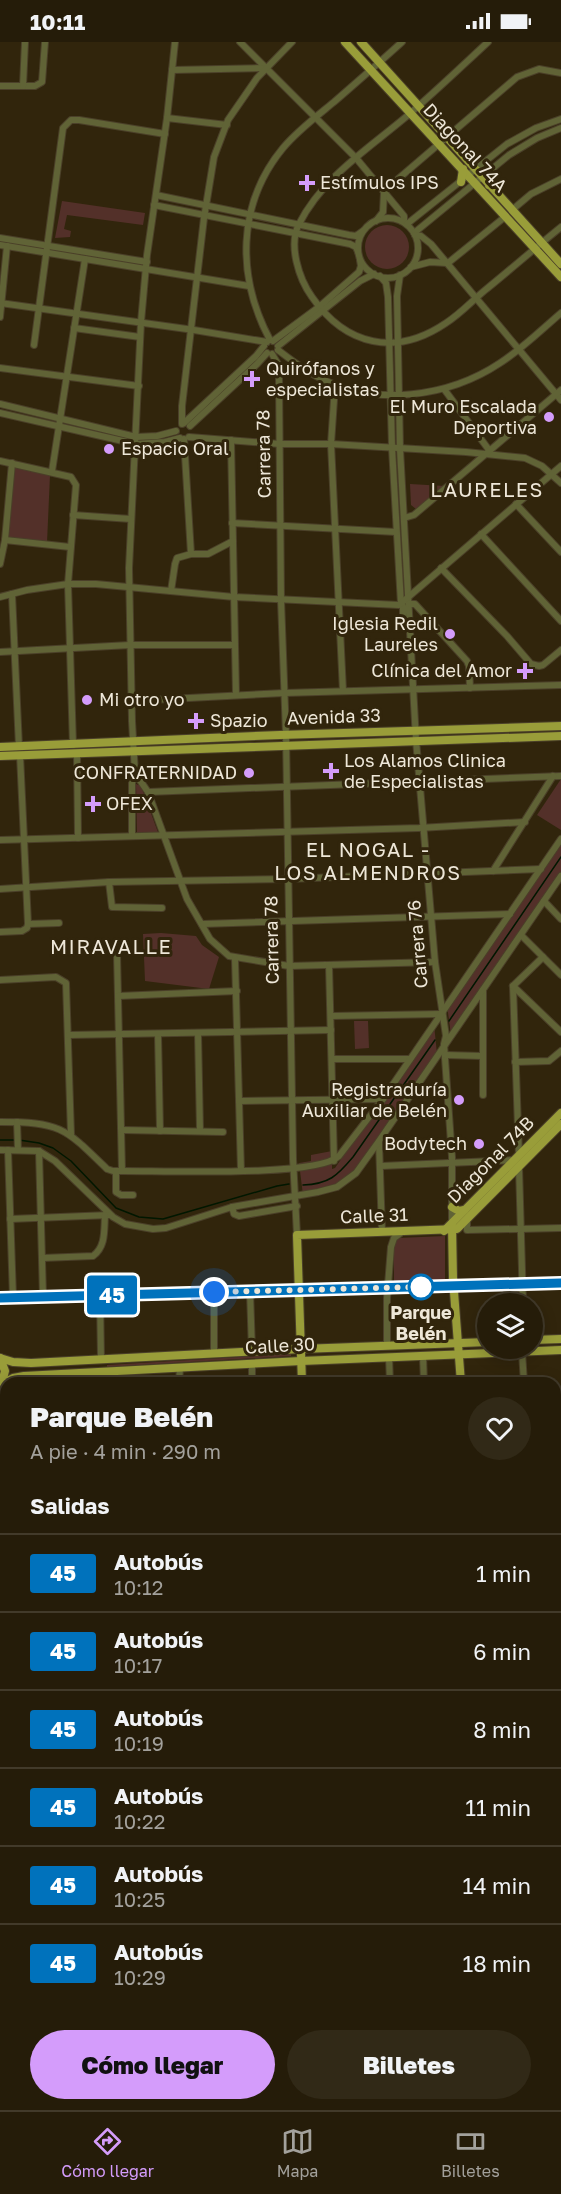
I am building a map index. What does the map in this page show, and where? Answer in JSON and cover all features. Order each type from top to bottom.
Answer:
[{"type":"main road","name":"Diagonal 74A","points":[[345,42],[440,145],[509,213],[561,277]]},
{"type":"main road","name":"Diagonal 74A","points":[[361,42],[447,138],[473,175],[489,185],[509,213]]},
{"type":"main road","points":[[489,185],[490,170]]},
{"type":"main road","points":[[461,182],[473,175]]},
{"type":"main road","name":"Diagonal 74A","points":[[538,246],[561,264]]},
{"type":"main road","name":"Avenida 33","points":[[0,756],[19,751],[75,749],[134,751],[285,745],[561,726]]},
{"type":"main road","name":"Avenida 33","points":[[75,749],[133,741],[286,735],[561,736]]},
{"type":"main road","name":"Avenida 33","points":[[0,747],[19,751]]},
{"type":"main road","name":"Diagonal 74B","points":[[450,1228],[464,1210],[516,1161],[561,1113]]},
{"type":"main road","name":"Diagonal 74B","points":[[450,1228],[467,1221],[516,1161],[561,1124]]},
{"type":"main road","points":[[452,1207],[459,1211],[464,1210]]},
{"type":"main road","name":"Calle 31","points":[[297,1235],[382,1233],[450,1228]]},
{"type":"main road","name":"Carrera 76","points":[[450,1228],[460,1377]]},
{"type":"main road","name":"Carrera 78","points":[[297,1235],[302,1377]]},
{"type":"main road","points":[[543,1340],[561,1339]]},
{"type":"main road","name":"Calle 30","points":[[0,1358],[22,1363],[477,1342]]},
{"type":"main road","name":"Calle 30","points":[[543,1351],[561,1350]]},
{"type":"main road","name":"Calle 30","points":[[66,1377],[301,1361],[477,1353]]},
{"type":"main road","points":[[0,1358],[5,1370],[3,1377]]},
{"type":"street","points":[[23,86],[25,42]]},
{"type":"street","points":[[0,86],[35,86],[42,82],[45,42]]},
{"type":"street","points":[[132,835],[132,783],[135,773],[129,587],[140,337],[146,265],[165,134],[175,42]]},
{"type":"street","points":[[154,205],[350,244],[356,247],[365,267],[377,275],[390,278],[400,275],[415,261],[418,248],[415,234],[405,222],[404,216],[356,158],[240,42]]},
{"type":"street","points":[[191,554],[182,406],[204,214],[214,157],[227,124],[257,78],[292,42]]},
{"type":"street","points":[[269,346],[249,286],[246,254],[251,214],[266,173],[278,154],[316,117],[402,42]]},
{"type":"street","points":[[488,42],[410,113],[324,185],[308,206],[298,225],[295,249],[299,272],[305,287],[321,309],[337,325],[353,335],[370,340],[398,343],[435,330],[457,315],[561,227]]},
{"type":"street","points":[[172,70],[266,68]]},
{"type":"street","points":[[156,195],[356,236],[376,221],[382,212],[384,191],[517,77],[539,69],[561,73]]},
{"type":"street","points":[[167,118],[227,124]]},
{"type":"street","points":[[415,234],[473,175],[519,137],[561,119]]},
{"type":"street","points":[[34,345],[63,128],[71,120],[79,120],[165,134]]},
{"type":"street","points":[[473,175],[490,170],[520,147],[561,128]]},
{"type":"street","points":[[411,267],[430,262],[448,264],[538,189],[561,180]]},
{"type":"street","points":[[376,221],[388,218],[405,222],[461,182]]},
{"type":"street","points":[[278,348],[359,272],[361,266],[358,244],[363,231]]},
{"type":"street","points":[[415,234],[431,244],[518,350],[558,392],[561,400]]},
{"type":"street","points":[[0,238],[85,259],[146,265]]},
{"type":"street","points":[[0,316],[4,246],[47,249],[146,265],[249,286]]},
{"type":"street","points":[[52,471],[85,259]]},
{"type":"street","points":[[0,413],[59,427],[136,440],[185,431],[257,364],[269,346],[360,281],[377,275]]},
{"type":"street","name":"Carrera 76","points":[[377,275],[386,283],[387,290],[396,532],[403,619],[410,624]]},
{"type":"street","name":"Carrera 76","points":[[400,275],[397,286],[400,449],[416,736],[440,1017],[444,1039],[452,1163],[450,1228]]},
{"type":"street","points":[[1,304],[190,329],[278,348],[306,370],[335,385],[372,394],[391,395],[444,389],[484,373],[518,350],[561,313]]},
{"type":"street","points":[[74,328],[140,337]]},
{"type":"street","points":[[269,346],[278,348]]},
{"type":"street","name":"Carrera 78","points":[[269,346],[279,368],[281,600],[297,1235]]},
{"type":"street","points":[[0,368],[139,386]]},
{"type":"street","points":[[335,385],[331,444],[343,691]]},
{"type":"street","points":[[444,389],[487,452]]},
{"type":"street","points":[[404,518],[414,515],[558,392]]},
{"type":"street","points":[[0,404],[136,440]]},
{"type":"street","points":[[185,431],[200,438],[280,444],[331,444],[466,453],[487,452],[531,460],[552,473],[561,483]]},
{"type":"street","points":[[231,440],[236,695]]},
{"type":"street","points":[[466,453],[468,468]]},
{"type":"street","points":[[0,460],[52,471],[75,480],[68,584],[78,838]]},
{"type":"street","points":[[0,564],[5,540],[12,464]]},
{"type":"street","points":[[0,597],[68,584],[96,584],[234,597],[401,604],[561,466]]},
{"type":"street","points":[[516,504],[561,552]]},
{"type":"street","points":[[73,515],[132,519]]},
{"type":"street","points":[[232,523],[396,532]]},
{"type":"street","points":[[481,534],[561,621]]},
{"type":"street","points":[[5,540],[70,547]]},
{"type":"street","points":[[171,591],[176,560],[181,556],[191,554],[208,554],[233,541]]},
{"type":"street","points":[[441,568],[534,666],[543,665],[561,650]]},
{"type":"street","points":[[407,580],[422,584]]},
{"type":"street","points":[[0,932],[22,931],[27,928],[28,924],[12,594]]},
{"type":"street","points":[[409,604],[415,604],[467,661],[470,688]]},
{"type":"street","points":[[0,652],[130,645],[235,645]]},
{"type":"street","points":[[131,701],[284,693],[561,685]]},
{"type":"street","points":[[135,773],[148,792],[179,880],[202,924],[218,948],[235,959],[289,966],[435,962]]},
{"type":"street","points":[[493,871],[553,776]]},
{"type":"street","points":[[148,792],[561,776]]},
{"type":"street","points":[[0,840],[424,828],[525,822]]},
{"type":"street","points":[[0,1122],[47,1124],[71,1134],[107,1169],[119,1171],[241,1171],[294,1168],[334,1161],[383,1099],[561,839]]},
{"type":"street","points":[[0,889],[109,882],[287,879],[541,869]]},
{"type":"street","points":[[18,1143],[39,1151],[55,1161],[108,1215],[125,1224],[153,1229],[166,1228],[232,1207],[329,1190],[348,1180],[379,1141],[444,1039],[483,989],[561,876]]},
{"type":"street","points":[[109,882],[111,904],[115,908],[162,908]]},
{"type":"street","points":[[544,901],[561,919]]},
{"type":"street","points":[[202,924],[510,914]]},
{"type":"street","points":[[28,924],[58,923]]},
{"type":"street","points":[[521,934],[561,975]]},
{"type":"street","points":[[117,954],[122,1130],[116,1192],[121,1195],[134,1195]]},
{"type":"street","points":[[522,1293],[516,1161],[513,986],[543,957]]},
{"type":"street","points":[[235,959],[241,1171]]},
{"type":"street","points":[[329,965],[334,1161]]},
{"type":"street","points":[[0,980],[56,977],[66,983],[71,1134]]},
{"type":"street","points":[[513,986],[561,1032]]},
{"type":"street","points":[[483,989],[483,1095]]},
{"type":"street","points":[[118,996],[237,991]]},
{"type":"street","points":[[331,1016],[440,1017]]},
{"type":"street","points":[[69,1035],[331,1030]]},
{"type":"street","points":[[198,1033],[200,1131]]},
{"type":"street","points":[[158,1034],[160,1131]]},
{"type":"street","points":[[515,1062],[552,1060],[561,1051]]},
{"type":"street","points":[[445,1055],[483,1056]]},
{"type":"street","points":[[332,1059],[410,1059]]},
{"type":"street","points":[[239,1101],[383,1099]]},
{"type":"street","points":[[17,1122],[18,1143]]},
{"type":"street","points":[[122,1130],[223,1131]]},
{"type":"street","points":[[379,1141],[382,1233]]},
{"type":"street","points":[[0,1150],[8,1150],[18,1143]]},
{"type":"street","points":[[8,1150],[14,1297]]},
{"type":"street","points":[[39,1151],[43,1296]]},
{"type":"street","points":[[381,1166],[516,1161]]},
{"type":"street","points":[[232,1207],[234,1214],[239,1216],[297,1206]]},
{"type":"street","points":[[10,1219],[108,1215]]},
{"type":"street","points":[[42,1258],[93,1256],[100,1251],[108,1215]]},
{"type":"street","points":[[467,1221],[467,1230],[561,1228]]},
{"type":"street","points":[[387,1346],[388,1288],[392,1244],[397,1235],[402,1232]]},
{"type":"street","points":[[0,1298],[561,1283]]},
{"type":"street","points":[[250,1291],[252,1352]]},
{"type":"street","points":[[214,1292],[214,1354]]},
{"type":"street","points":[[100,1295],[101,1360]]},
{"type":"street","points":[[423,1356],[424,1377]]},
{"type":"street","points":[[389,1357],[390,1377]]},
{"type":"street","points":[[522,1359],[524,1377]]},
{"type":"street","points":[[252,1364],[252,1377]]},
{"type":"street","points":[[179,1377],[180,1368]]},
{"type":"street","points":[[561,1492],[561,1527]]},
{"type":"shaded area","points":[[62,201],[145,213],[143,225],[67,215],[64,229],[71,231],[70,237],[55,238]]},
{"type":"shaded area","points":[[387,225],[402,232],[409,247],[402,262],[387,269],[372,262],[365,247],[372,232]]},
{"type":"shaded area","points":[[12,467],[50,475],[47,543],[6,539]]},
{"type":"shaded area","points":[[410,484],[445,486],[416,509],[411,505]]},
{"type":"shaded area","points":[[561,779],[561,830],[537,815]]},
{"type":"shaded area","points":[[136,784],[141,786],[159,835],[137,834]]},
{"type":"shaded area","points":[[561,840],[561,876],[451,1035],[447,1005]]},
{"type":"shaded area","points":[[143,934],[196,936],[202,945],[219,957],[209,989],[145,981]]},
{"type":"shaded area","points":[[354,1021],[368,1021],[369,1048],[355,1049]]},
{"type":"shaded area","points":[[434,1024],[437,1054],[355,1172],[337,1187],[303,1195],[299,1163],[311,1161],[311,1155],[332,1151],[332,1169],[335,1168]]},
{"type":"shaded area","points":[[445,1236],[445,1283],[394,1283],[394,1242],[398,1238]]},
{"type":"shaded area","points":[[291,1354],[291,1356],[107,1367],[107,1365]]},
{"type":"waterway","points":[[449,1021],[561,857]]},
{"type":"waterway","points":[[303,1185],[326,1181],[347,1164],[435,1040]]},
{"type":"waterway","points":[[0,1140],[14,1140]]},
{"type":"waterway","points":[[19,1140],[53,1148],[71,1161],[116,1208],[139,1217],[163,1219],[289,1184]]},
{"type":"bus line","name":"45","points":[[0,1298],[561,1283]]},
{"type":"place","name":"Estímulos IPS","points":[[307,183]]},
{"type":"place","name":"Quirófanos y especialistas","points":[[252,379]]},
{"type":"place","name":"El Muro Escalada Deportiva","points":[[549,417]]},
{"type":"place","name":"Espacio Oral","points":[[109,449]]},
{"type":"place","name":"Iglesia Redil Laureles","points":[[450,634]]},
{"type":"place","name":"Clínica del Amor","points":[[525,671]]},
{"type":"place","name":"Mi otro yo","points":[[87,700]]},
{"type":"place","name":"Spazio","points":[[196,721]]},
{"type":"place","name":"Los Alamos Clinica de Especialistas","points":[[331,771]]},
{"type":"place","name":"CONFRATERNIDAD","points":[[249,773]]},
{"type":"place","name":"OFEX","points":[[93,804]]},
{"type":"place","name":"Registraduría Auxiliar de Belén","points":[[459,1100]]},
{"type":"place","name":"Bodytech","points":[[479,1144]]},
{"type":"place","name":"Parque Belén","points":[[421,1287]]},
{"type":"district","name":"LAURELES","points":[[487,490]]},
{"type":"district","name":"EL NOGAL - LOS ALMENDROS","points":[[368,862]]},
{"type":"district","name":"MIRAVALLE","points":[[111,947]]},
{"type":"route","points":[[214,1292],[421,1287]]}]
